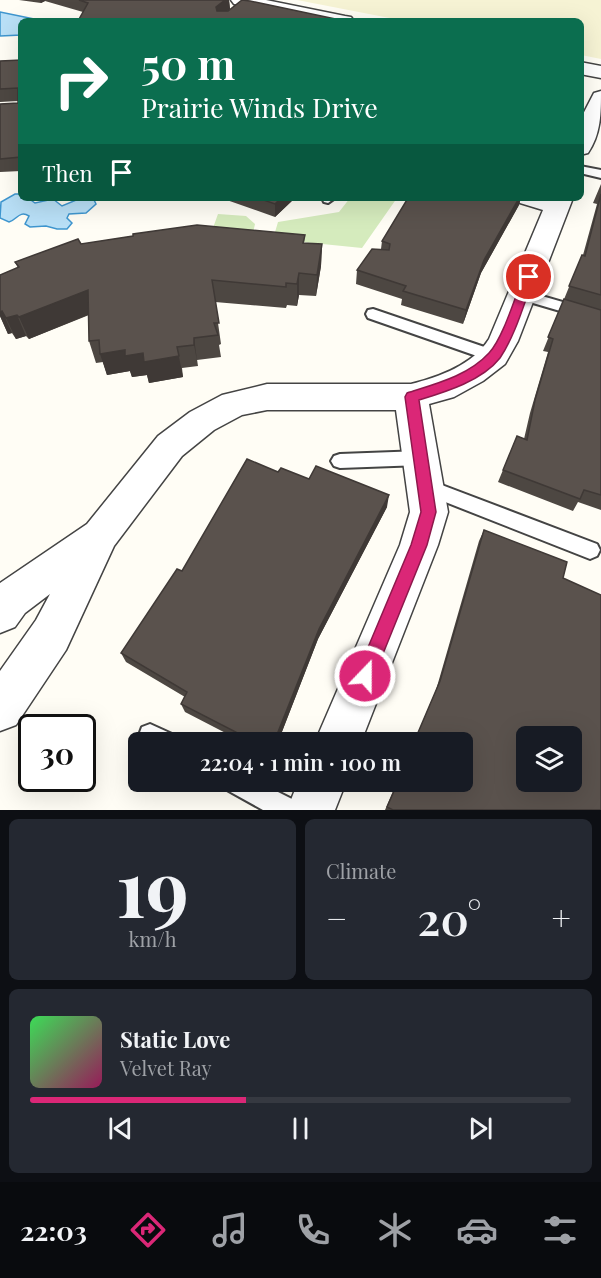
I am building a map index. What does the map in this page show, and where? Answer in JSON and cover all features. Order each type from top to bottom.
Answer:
[{"type":"street","points":[[243,3],[328,18]]},
{"type":"street","points":[[584,69],[601,72]]},
{"type":"street","points":[[584,138],[601,97]]},
{"type":"street","points":[[0,709],[51,635],[101,534],[170,446],[202,420],[234,404],[267,397],[411,397],[443,388],[472,373],[494,356],[503,341],[521,295],[549,201]]},
{"type":"street","points":[[342,732],[419,545],[429,512],[411,397]]},
{"type":"street","points":[[0,613],[11,599],[101,534]]},
{"type":"street","points":[[310,810],[318,792]]},
{"type":"lane","points":[[584,170],[601,174]]},
{"type":"lane","points":[[521,295],[601,318]]},
{"type":"lane","points":[[373,314],[494,356]]},
{"type":"lane","points":[[340,461],[423,472],[590,550]]},
{"type":"lane","points":[[254,792],[287,810]]},
{"type":"shaded area","points":[[297,0],[601,0],[601,59],[584,56],[584,18],[390,18]]},
{"type":"green space","points":[[348,201],[395,201],[362,248],[273,239],[278,222],[339,212]]},
{"type":"green space","points":[[218,214],[246,216],[255,224],[253,233],[209,239]]},
{"type":"water","points":[[0,12],[28,18],[18,18],[18,35],[0,36]]},
{"type":"water","points":[[18,194],[18,201],[35,203],[56,201],[62,206],[74,201],[94,201],[96,204],[86,213],[69,214],[67,218],[72,223],[67,229],[57,229],[46,226],[30,227],[25,224],[29,216],[26,214],[9,222],[0,218],[1,202]]},
{"type":"building","points":[[79,0],[225,0],[216,7],[217,11],[228,11],[242,0],[331,18],[80,18],[88,3]]},
{"type":"building","points":[[18,60],[18,88],[0,89],[0,61]]},
{"type":"building","points":[[18,103],[18,157],[0,159],[0,104]]},
{"type":"building","points":[[601,194],[601,295],[569,286],[582,255],[585,256]]},
{"type":"building","points":[[406,201],[517,201],[484,260],[466,310],[403,291],[406,286],[357,270],[372,249],[389,250],[390,244],[382,241]]},
{"type":"building","points":[[197,225],[305,235],[303,243],[322,244],[317,275],[299,273],[297,284],[286,283],[286,287],[212,280],[219,323],[214,323],[218,335],[194,338],[194,345],[177,347],[179,356],[144,362],[143,353],[125,356],[125,350],[100,354],[99,340],[89,341],[88,290],[19,317],[17,315],[6,318],[2,311],[0,312],[0,275],[19,267],[15,262],[78,239],[81,244]]},
{"type":"building","points":[[564,299],[601,310],[601,495],[584,490],[580,499],[503,470],[517,436],[527,440],[535,400],[553,339],[548,337]]},
{"type":"building","points":[[247,459],[278,472],[281,468],[309,479],[316,466],[389,495],[319,629],[278,732],[236,732],[181,704],[187,692],[121,653],[177,569],[182,571]]},
{"type":"building","points":[[484,530],[567,562],[563,578],[601,595],[601,810],[393,810],[387,807],[394,792],[473,792],[473,732],[418,732],[440,681]]},
{"type":"route","points":[[365,676],[419,545],[429,512],[419,434],[411,397],[443,388],[472,373],[494,356],[503,341],[529,277]]}]
